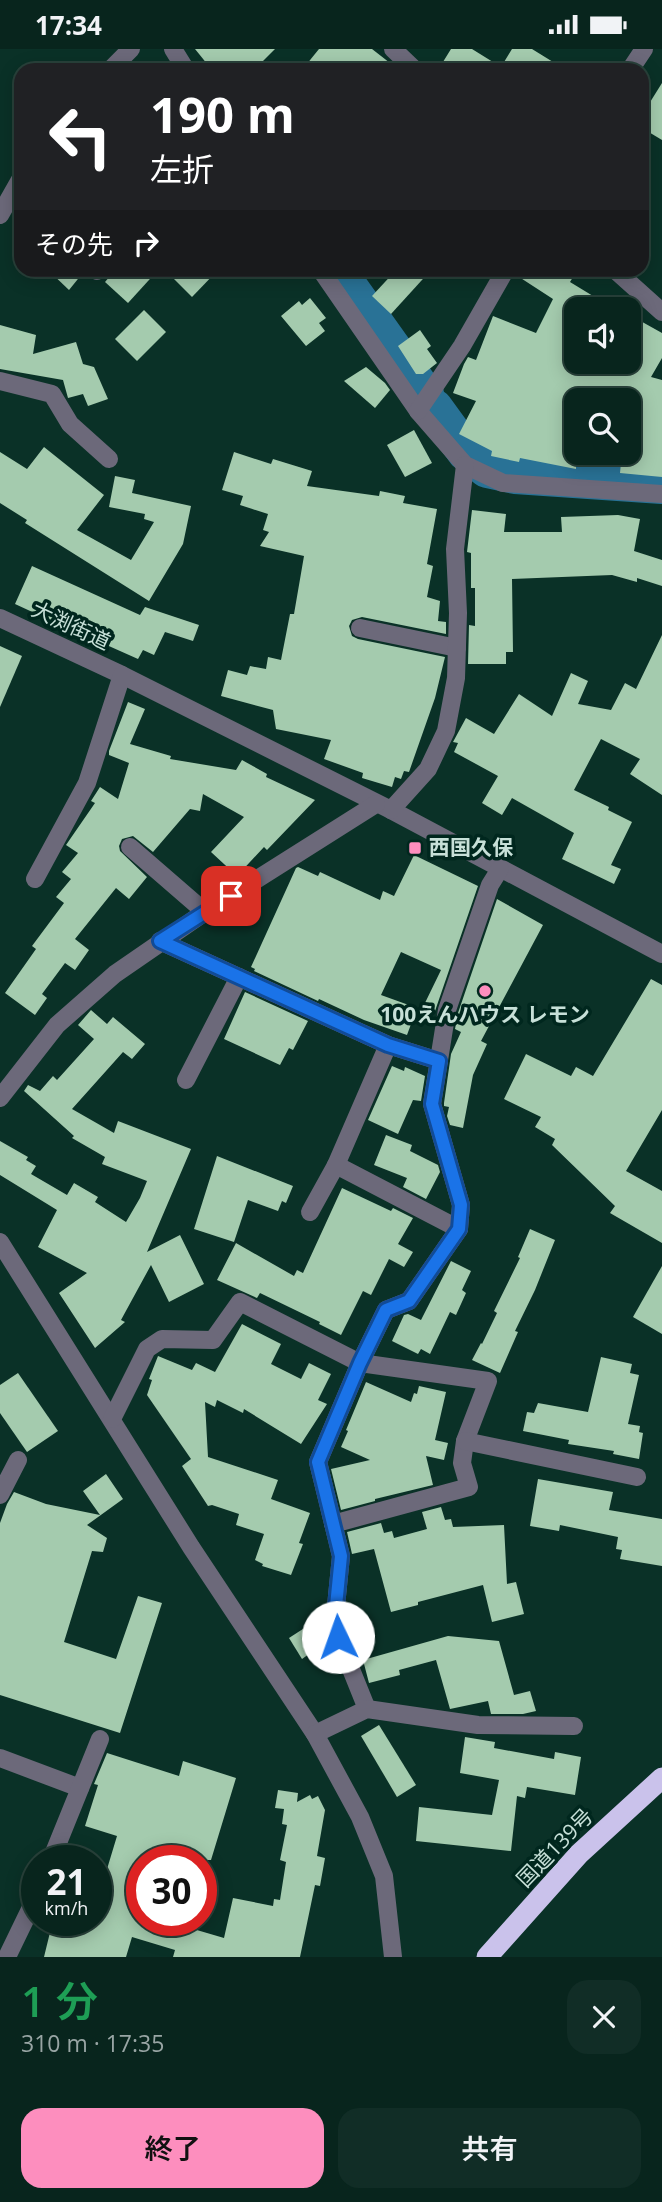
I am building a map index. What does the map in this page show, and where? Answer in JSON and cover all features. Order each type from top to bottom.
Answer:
[{"type":"highway","name":"国道139号","points":[[487,1957],[579,1854],[662,1778]]},
{"type":"street","points":[[117,63],[131,49]]},
{"type":"street","points":[[393,49],[408,63]]},
{"type":"street","points":[[0,215],[14,190]]},
{"type":"street","points":[[326,277],[418,411],[465,465],[503,483],[662,494]]},
{"type":"street","points":[[418,411],[462,346],[501,277]]},
{"type":"street","points":[[623,277],[662,311]]},
{"type":"street","points":[[0,381],[52,394],[70,424],[109,459]]},
{"type":"street","points":[[0,1098],[57,1025],[115,974],[205,912],[383,807],[428,769],[446,731],[456,678],[458,613],[455,549],[465,465]]},
{"type":"street","name":"大渕街道","points":[[0,618],[122,675],[383,807],[662,954]]},
{"type":"street","points":[[360,628],[457,648]]},
{"type":"street","points":[[35,879],[87,783],[122,675]]},
{"type":"street","points":[[130,847],[205,912]]},
{"type":"street","points":[[367,1709],[338,1637],[336,1606],[341,1556],[318,1462],[386,1310],[409,1301],[459,1229],[461,1205],[432,1104],[447,1010],[499,869]]},
{"type":"street","points":[[160,941],[388,1045],[439,1061]]},
{"type":"street","points":[[186,1080],[239,977]]},
{"type":"street","points":[[310,1212],[336,1165],[388,1045]]},
{"type":"street","points":[[336,1165],[459,1229]]},
{"type":"street","points":[[0,1242],[191,1547],[315,1734],[360,1817],[384,1876],[393,1957]]},
{"type":"street","points":[[112,1419],[147,1349],[162,1339],[213,1340],[240,1302],[360,1363],[488,1381],[465,1441],[462,1463],[469,1487],[333,1524]]},
{"type":"street","points":[[465,1441],[637,1477]]},
{"type":"street","points":[[0,1495],[18,1460]]},
{"type":"street","points":[[315,1734],[367,1709],[478,1725],[574,1726]]},
{"type":"street","points":[[57,1845],[100,1739]]},
{"type":"street","points":[[0,1758],[80,1788]]},
{"type":"street","points":[[5,1955],[21,1925]]},
{"type":"building","points":[[195,49],[275,49],[261,63],[206,63]]},
{"type":"building","points":[[319,49],[372,49],[390,63],[308,63]]},
{"type":"building","points":[[451,49],[472,49],[495,63],[442,63]]},
{"type":"building","points":[[512,49],[532,49],[555,63],[503,63]]},
{"type":"building","points":[[662,83],[662,140],[649,132],[649,104]]},
{"type":"building","points":[[55,277],[80,277],[69,290]]},
{"type":"building","points":[[109,277],[152,277],[128,303],[105,282]]},
{"type":"building","points":[[172,277],[211,277],[192,297]]},
{"type":"building","points":[[390,277],[425,277],[391,314],[372,296]]},
{"type":"building","points":[[519,277],[573,277],[570,282],[595,297],[564,297],[564,374],[641,374],[641,321],[662,333],[662,358],[651,377],[662,380],[662,477],[620,473],[621,465],[641,465],[641,388],[564,388],[564,465],[576,465],[576,469],[520,458],[519,462],[491,456],[492,451],[459,434],[476,401],[453,393],[468,357],[476,360],[493,316],[536,333],[553,299]]},
{"type":"building","points":[[310,298],[326,318],[319,323],[325,331],[306,346],[281,316],[299,301],[302,305]]},
{"type":"building","points":[[144,310],[166,332],[137,361],[115,339]]},
{"type":"building","points":[[0,325],[36,335],[33,354],[76,342],[83,364],[94,367],[108,399],[88,406],[83,394],[68,398],[63,380],[0,369]]},
{"type":"building","points":[[420,330],[431,346],[427,349],[437,363],[423,374],[416,374],[398,346]]},
{"type":"building","points":[[366,367],[390,390],[375,408],[344,381]]},
{"type":"building","points":[[414,430],[432,463],[405,477],[387,445]]},
{"type":"building","points":[[44,447],[104,495],[77,530],[131,560],[154,522],[144,519],[145,514],[109,507],[115,476],[135,480],[132,493],[191,506],[183,544],[149,601],[25,523],[27,520],[0,503],[0,452],[27,469]]},
{"type":"building","points":[[234,452],[271,464],[273,459],[312,471],[307,486],[379,496],[380,491],[405,496],[403,503],[437,509],[427,564],[433,566],[427,597],[440,601],[438,621],[446,622],[446,634],[362,617],[352,620],[349,626],[352,636],[358,639],[445,657],[435,698],[409,772],[404,771],[401,779],[395,777],[392,787],[362,778],[363,773],[324,759],[331,740],[276,729],[273,710],[221,696],[228,670],[247,675],[250,666],[266,669],[268,657],[281,660],[290,614],[294,614],[304,556],[260,546],[269,532],[263,530],[268,514],[240,505],[243,496],[222,490]]},
{"type":"building","points":[[472,510],[506,514],[504,532],[562,532],[561,517],[618,515],[640,519],[634,551],[662,560],[662,586],[637,578],[637,582],[612,575],[512,579],[513,652],[506,652],[506,664],[468,664],[469,625],[475,626],[475,588],[471,588],[471,553],[467,552]]},
{"type":"building","points":[[32,566],[140,615],[145,607],[199,625],[193,641],[165,632],[154,655],[143,650],[138,659],[15,604]]},
{"type":"building","points":[[662,635],[662,795],[630,774],[640,759],[601,739],[574,790],[632,822],[611,865],[621,869],[614,884],[562,859],[574,833],[512,798],[502,815],[482,803],[498,776],[454,752],[458,743],[453,742],[466,718],[494,734],[519,694],[552,716],[571,673],[588,681],[578,704],[611,710],[625,683],[636,689]]},
{"type":"building","points":[[0,646],[22,656],[0,707]]},
{"type":"building","points":[[128,702],[145,709],[130,744],[171,756],[170,759],[236,770],[242,760],[267,774],[266,777],[315,800],[267,850],[264,847],[237,876],[211,852],[244,817],[203,794],[200,811],[190,809],[153,852],[133,836],[122,839],[120,851],[147,877],[129,899],[116,888],[75,939],[89,950],[75,970],[65,963],[42,994],[47,998],[35,1015],[5,993],[36,949],[32,946],[64,903],[56,897],[71,879],[62,872],[78,853],[66,845],[95,803],[91,801],[100,787],[118,799],[129,763],[109,755],[109,751]]},
{"type":"building","points":[[414,855],[478,886],[435,1011],[424,1005],[441,970],[401,952],[381,995],[417,1008],[407,1035],[364,1020],[319,999],[318,1001],[254,971],[251,967],[296,868],[318,876],[320,872],[380,900],[383,891],[394,896]]},
{"type":"building","name":"100えんハウス レモン","points":[[497,899],[543,925],[481,1041],[487,1044],[473,1075],[463,1128],[450,1125],[447,1116],[449,1107],[444,1106],[451,1054],[461,1032],[455,1029],[458,1013]]},
{"type":"building","points":[[651,979],[662,985],[662,1110],[626,1171],[662,1191],[662,1243],[610,1213],[615,1206],[552,1145],[555,1139],[535,1127],[541,1117],[504,1099],[526,1054],[571,1076],[576,1067],[593,1076]]},
{"type":"building","points":[[245,992],[308,1021],[293,1050],[289,1048],[280,1065],[224,1039]]},
{"type":"building","points":[[91,1010],[107,1024],[113,1017],[145,1044],[132,1059],[123,1052],[72,1109],[114,1133],[118,1121],[191,1149],[147,1252],[180,1235],[204,1284],[169,1302],[151,1265],[121,1320],[125,1322],[95,1348],[59,1293],[87,1273],[38,1247],[57,1210],[0,1175],[0,1141],[28,1157],[26,1160],[36,1166],[31,1174],[67,1195],[74,1183],[98,1197],[95,1202],[126,1222],[140,1198],[147,1181],[102,1164],[105,1157],[72,1138],[74,1136],[24,1091],[28,1085],[40,1091],[53,1076],[57,1080],[94,1039],[78,1025]]},
{"type":"building","points":[[392,1066],[404,1071],[405,1067],[425,1076],[421,1101],[413,1100],[398,1134],[368,1120]]},
{"type":"building","points":[[386,1135],[412,1145],[410,1151],[438,1165],[440,1172],[426,1199],[403,1187],[407,1178],[374,1165]]},
{"type":"building","points":[[217,1156],[293,1186],[286,1203],[282,1201],[278,1211],[248,1200],[234,1242],[194,1229]]},
{"type":"building","points":[[342,1188],[391,1211],[393,1208],[413,1218],[398,1244],[413,1252],[404,1267],[389,1259],[371,1295],[363,1291],[341,1335],[260,1293],[257,1298],[217,1280],[236,1243],[294,1276],[297,1270],[303,1273]]},
{"type":"building","points":[[530,1229],[555,1240],[515,1331],[518,1332],[500,1373],[472,1360],[497,1313],[494,1311],[520,1258],[518,1257]]},
{"type":"building","points":[[451,1261],[471,1271],[462,1290],[466,1293],[456,1315],[450,1312],[430,1354],[421,1349],[418,1354],[392,1341],[404,1315],[421,1320]]},
{"type":"building","points":[[662,1266],[662,1334],[633,1317]]},
{"type":"building","points":[[242,1324],[281,1344],[271,1364],[301,1379],[309,1363],[331,1374],[318,1400],[327,1404],[301,1444],[244,1409],[243,1413],[217,1400],[215,1407],[205,1402],[208,1457],[278,1480],[271,1499],[310,1513],[299,1543],[303,1544],[291,1575],[262,1566],[263,1564],[255,1560],[264,1534],[236,1525],[239,1514],[208,1506],[182,1466],[191,1459],[147,1395],[152,1380],[149,1379],[158,1356],[192,1370],[196,1363],[215,1372]]},
{"type":"building","points":[[601,1357],[632,1364],[630,1373],[639,1375],[628,1424],[640,1426],[639,1432],[643,1433],[639,1459],[523,1431],[527,1412],[534,1413],[538,1403],[588,1412]]},
{"type":"building","points":[[18,1373],[58,1431],[27,1452],[0,1413],[0,1385]]},
{"type":"building","points":[[366,1382],[411,1402],[419,1386],[446,1392],[435,1440],[448,1443],[444,1460],[426,1456],[433,1485],[341,1510],[331,1469],[370,1460],[341,1447]]},
{"type":"building","points":[[106,1474],[123,1499],[87,1525],[107,1538],[103,1552],[92,1551],[64,1642],[116,1659],[138,1596],[162,1603],[120,1733],[0,1695],[0,1523],[7,1504],[14,1492],[46,1504],[100,1515],[83,1491]]},
{"type":"building","points":[[538,1479],[613,1492],[609,1510],[662,1519],[662,1566],[620,1559],[622,1550],[616,1549],[618,1537],[560,1525],[559,1531],[530,1526]]},
{"type":"building","points":[[441,1507],[445,1520],[451,1519],[453,1527],[504,1525],[507,1584],[516,1582],[524,1614],[492,1622],[483,1585],[391,1612],[374,1549],[352,1554],[347,1532],[381,1523],[384,1533],[392,1531],[394,1538],[427,1529],[422,1512]]},
{"type":"building","points":[[306,1627],[319,1647],[302,1659],[289,1638]]},
{"type":"building","points":[[448,1636],[499,1641],[514,1695],[530,1691],[536,1711],[523,1714],[491,1714],[488,1701],[450,1709],[436,1660],[399,1670],[400,1675],[369,1683],[363,1660]]},
{"type":"building","points":[[379,1725],[416,1785],[397,1797],[361,1736]]},
{"type":"building","points":[[465,1737],[495,1742],[494,1748],[554,1759],[555,1752],[581,1757],[575,1795],[527,1787],[525,1798],[517,1796],[511,1851],[416,1841],[419,1807],[492,1815],[499,1780],[460,1773]]},
{"type":"building","points":[[107,1753],[179,1776],[183,1761],[236,1778],[216,1845],[126,1845],[126,1936],[224,1938],[233,1898],[273,1906],[274,1899],[280,1900],[286,1862],[280,1860],[287,1825],[282,1824],[284,1809],[275,1808],[278,1790],[298,1793],[297,1802],[310,1795],[312,1799],[318,1796],[325,1810],[317,1856],[325,1858],[320,1886],[315,1885],[300,1957],[173,1957],[175,1950],[132,1937],[126,1957],[44,1957],[49,1936],[112,1936],[112,1853],[117,1836],[85,1826],[98,1785],[94,1784]]},
{"type":"waterway","points":[[342,277],[425,394]]},
{"type":"waterway","points":[[434,408],[466,452],[487,469],[515,475],[662,485]]},
{"type":"place","name":"西国久保","points":[[415,848]]},
{"type":"place","name":"100えんハウス レモン","points":[[485,991]]},
{"type":"route","points":[[231,896],[160,941],[388,1045],[439,1061],[432,1104],[461,1205],[459,1229],[409,1301],[386,1310],[318,1462],[341,1556],[336,1606],[338,1637]]}]
